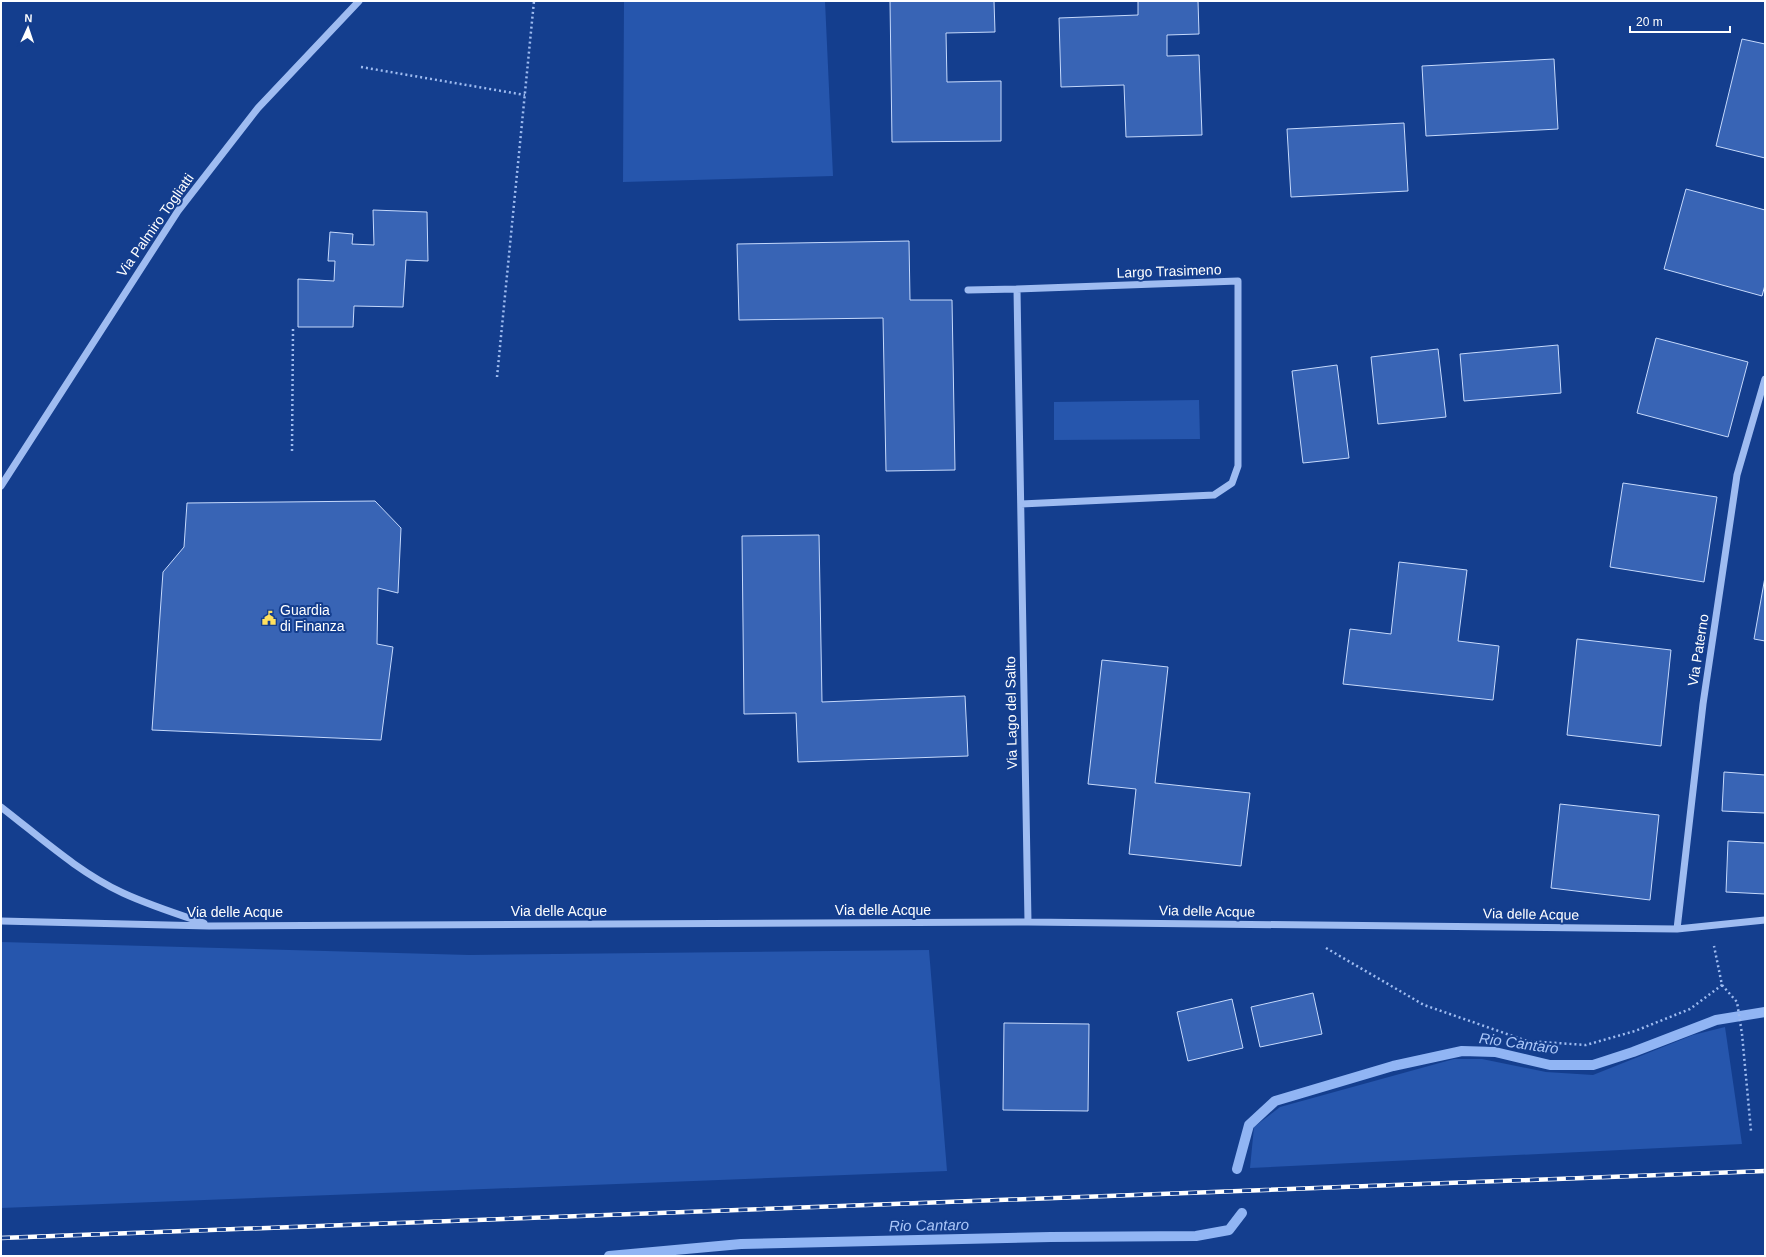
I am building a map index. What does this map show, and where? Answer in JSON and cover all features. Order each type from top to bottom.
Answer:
[{"type":"street","name":"Via Palmiro Togliatti","points":[[1,486],[178,211],[258,108],[359,1]]},
{"type":"street","name":"Largo Trasimeno","points":[[1017,289],[1238,281],[1238,466],[1232,483],[1214,495],[1021,504]]},
{"type":"street","points":[[968,290],[1017,289],[1021,504]]},
{"type":"street","name":"Via Paterno","points":[[1677,929],[1703,704],[1737,475],[1765,379]]},
{"type":"street","name":"Via Lago del Salto","points":[[1021,504],[1028,922]]},
{"type":"street","points":[[1,807],[40,839],[87,873],[123,893],[209,926]]},
{"type":"street","name":"Via delle Acque","points":[[1,921],[209,926],[1028,922],[1677,929],[1765,920]]},
{"type":"path","points":[[497,377],[534,1]]},
{"type":"path","points":[[361,67],[525,95]]},
{"type":"path","points":[[292,450],[293,329]]},
{"type":"path","points":[[1710,925],[1722,986],[1737,1002],[1742,1034],[1751,1131]]},
{"type":"path","points":[[1322,945],[1424,1005],[1527,1041],[1586,1045],[1634,1031],[1690,1009],[1722,986]]},
{"type":"shaded area","points":[[624,1],[825,1],[833,176],[623,182]]},
{"type":"shaded area","points":[[1199,400],[1200,439],[1054,440],[1054,402]]},
{"type":"shaded area","points":[[1,942],[469,955],[929,950],[947,1171],[1,1208]]},
{"type":"shaded area","points":[[1725,1027],[1742,1144],[1250,1168],[1254,1127],[1280,1107],[1454,1059],[1482,1059],[1546,1072],[1593,1075],[1693,1035]]},
{"type":"building","points":[[890,1],[994,1],[995,32],[946,33],[947,82],[1001,81],[1001,141],[892,142]]},
{"type":"building","points":[[1138,1],[1198,1],[1199,34],[1167,35],[1167,56],[1199,55],[1202,135],[1126,137],[1124,85],[1061,87],[1059,18],[1138,15]]},
{"type":"building","points":[[1742,39],[1765,44],[1765,158],[1716,146]]},
{"type":"building","points":[[1554,59],[1558,129],[1426,136],[1422,66]]},
{"type":"building","points":[[1404,123],[1408,191],[1291,197],[1287,129]]},
{"type":"building","points":[[1686,189],[1765,210],[1765,285],[1762,296],[1664,269]]},
{"type":"building","points":[[373,210],[427,212],[428,261],[406,260],[403,307],[354,306],[353,327],[298,327],[298,279],[334,281],[335,261],[328,261],[330,232],[353,234],[352,244],[374,245]]},
{"type":"building","points":[[909,241],[910,300],[952,300],[955,470],[886,471],[883,318],[739,320],[737,244]]},
{"type":"building","points":[[1656,338],[1748,362],[1728,437],[1637,413]]},
{"type":"building","points":[[1558,345],[1561,393],[1464,401],[1460,354]]},
{"type":"building","points":[[1438,349],[1446,417],[1378,424],[1371,357]]},
{"type":"building","points":[[1337,365],[1349,458],[1303,463],[1292,371]]},
{"type":"building","points":[[1623,483],[1717,497],[1704,582],[1610,567]]},
{"type":"building","name":"Guardia di Finanza","points":[[375,501],[401,528],[398,593],[378,588],[377,644],[393,647],[381,740],[152,730],[163,572],[184,547],[187,503]]},
{"type":"building","points":[[819,535],[822,702],[965,696],[968,756],[798,762],[796,713],[744,714],[742,536]]},
{"type":"building","points":[[1399,562],[1467,570],[1458,641],[1499,646],[1493,700],[1343,684],[1350,629],[1391,634]]},
{"type":"building","points":[[1765,577],[1765,641],[1754,639]]},
{"type":"building","points":[[1577,639],[1671,650],[1661,746],[1567,735]]},
{"type":"building","points":[[1102,660],[1168,667],[1155,783],[1250,793],[1241,866],[1129,854],[1136,789],[1088,784]]},
{"type":"building","points":[[1724,772],[1765,775],[1765,813],[1722,811]]},
{"type":"building","points":[[1560,804],[1659,815],[1650,900],[1551,888]]},
{"type":"building","points":[[1728,841],[1765,843],[1765,894],[1726,892]]},
{"type":"building","points":[[1313,993],[1322,1034],[1260,1047],[1251,1007]]},
{"type":"building","points":[[1232,999],[1243,1048],[1188,1061],[1177,1012]]},
{"type":"building","points":[[1004,1023],[1089,1024],[1088,1111],[1003,1110]]},
{"type":"waterway","name":"Rio Cantaro","points":[[1237,1169],[1249,1125],[1275,1101],[1393,1066],[1462,1051],[1495,1052],[1550,1065],[1593,1065],[1633,1052],[1716,1020],[1765,1012]]},
{"type":"waterway","name":"Rio Cantaro","points":[[609,1256],[741,1244],[1051,1237],[1196,1236],[1229,1230],[1242,1213]]},
{"type":"railway","points":[[1,1238],[1765,1171]]},
{"type":"place","name":"Guardia di Finanza","points":[[269,618]]}]
